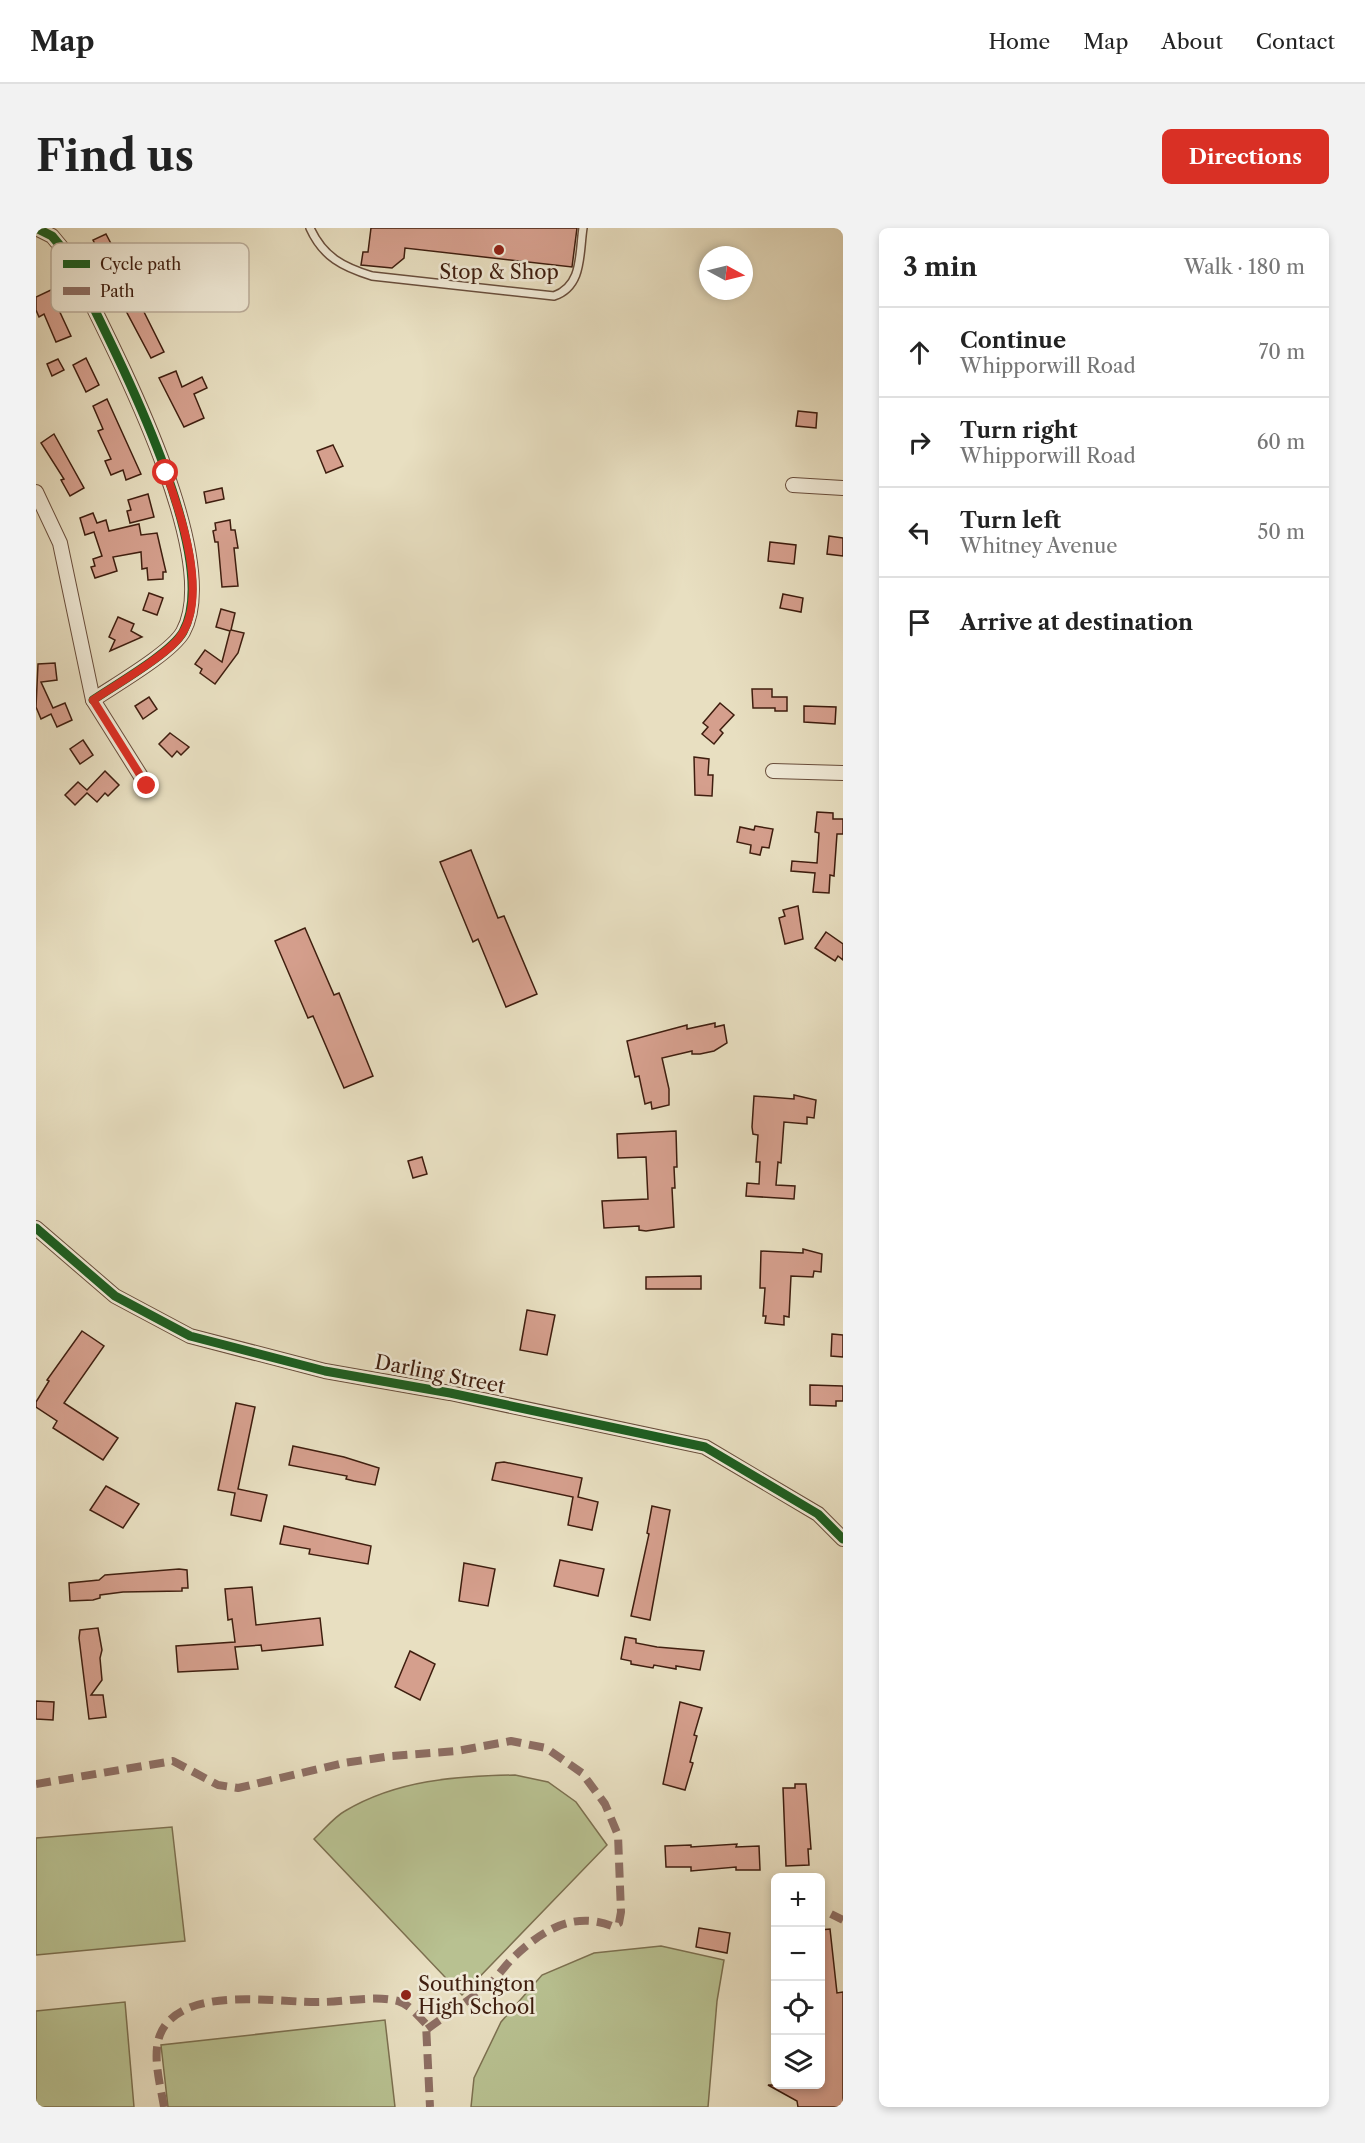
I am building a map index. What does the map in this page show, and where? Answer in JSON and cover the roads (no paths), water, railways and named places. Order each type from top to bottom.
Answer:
[{"type":"street","points":[[36,228],[52,236],[58,243]]},
{"type":"street","points":[[93,700],[178,640],[189,617],[193,586],[180,512],[146,417],[95,312]]},
{"type":"street","points":[[793,485],[843,488]]},
{"type":"street","points":[[36,492],[60,543],[93,700],[147,786]]},
{"type":"street","points":[[773,771],[843,773]]},
{"type":"street","name":"Darling Street","points":[[36,1228],[115,1296],[190,1336],[325,1371],[450,1393],[705,1447],[818,1514],[843,1539]]},
{"type":"lane","points":[[310,228],[317,243],[330,258],[347,268],[372,276],[554,296],[566,292],[574,282],[583,228]]},
{"type":"place","name":"Stop & Shop","points":[[499,250]]},
{"type":"place","name":"Southington High School","points":[[406,1995]]}]
